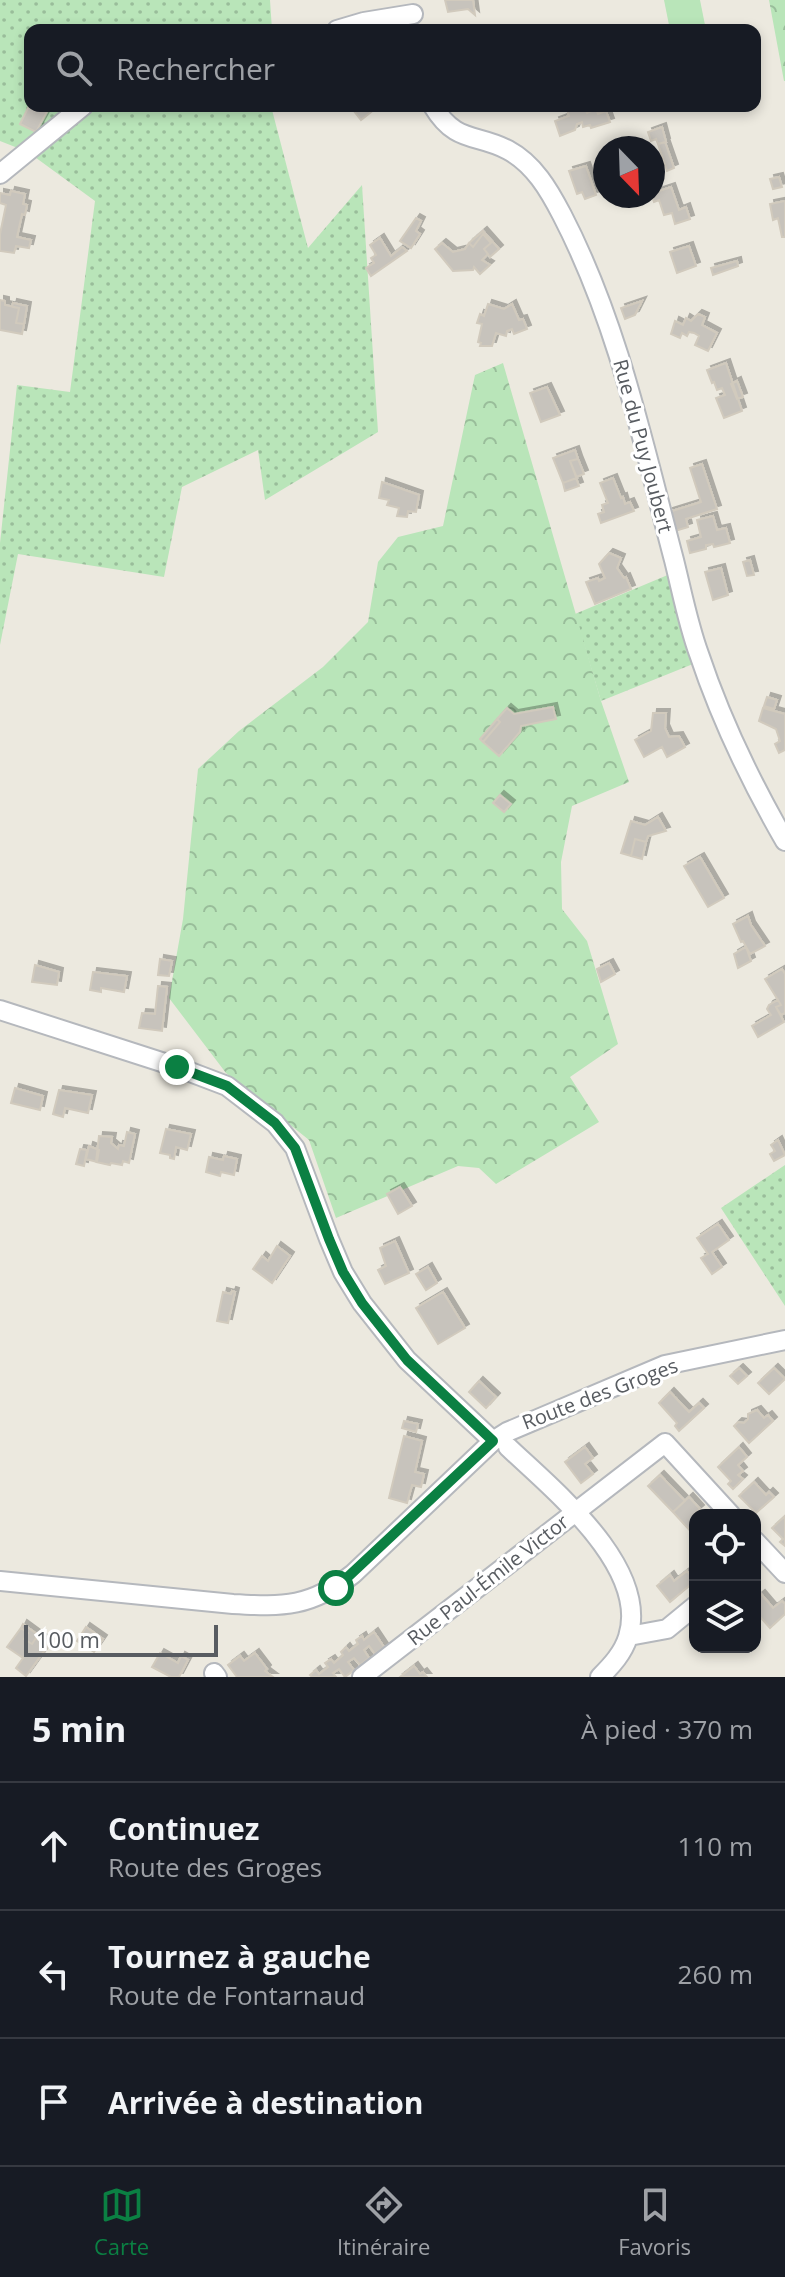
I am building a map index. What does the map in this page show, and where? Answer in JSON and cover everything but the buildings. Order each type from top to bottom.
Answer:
[{"type":"street","points":[[357,24],[413,15]]},
{"type":"street","points":[[0,174],[76,112]]},
{"type":"street","name":"Rue du Puy Joubert","points":[[436,112],[441,120],[463,136],[507,149],[527,163],[561,214],[596,289],[624,373],[698,652],[755,789],[785,841]]},
{"type":"street","points":[[0,1010],[227,1086],[275,1123],[295,1148],[334,1250],[362,1303],[407,1360],[576,1512],[609,1552],[620,1571],[629,1603],[629,1636],[618,1658],[600,1677]]},
{"type":"street","name":"Route des Groges","points":[[0,1581],[233,1604],[276,1606],[302,1603],[327,1593],[353,1574],[523,1424],[665,1365],[785,1340]]},
{"type":"street","name":"Rue Paul-Émile Victor","points":[[362,1677],[386,1670],[576,1512],[665,1443],[726,1509]]},
{"type":"street","points":[[761,1552],[785,1573]]},
{"type":"street","points":[[629,1636],[667,1629],[689,1611]]},
{"type":"green space","points":[[0,0],[270,0],[272,24],[24,24],[24,112],[273,112],[308,248],[362,185],[378,432],[265,500],[258,450],[182,487],[164,577],[18,554],[0,645],[0,543],[17,385],[70,392],[95,201],[28,152],[0,141]]},
{"type":"green space","points":[[664,0],[700,0],[705,24],[669,24]]},
{"type":"green space","points":[[769,0],[785,0],[785,81],[784,81]]},
{"type":"green space","points":[[503,363],[601,701],[629,782],[572,806],[561,862],[562,909],[587,941],[618,1044],[570,1077],[599,1122],[496,1184],[479,1168],[458,1166],[336,1218],[309,1140],[226,1073],[169,998],[183,919],[198,769],[239,731],[323,667],[368,622],[378,562],[398,537],[443,526],[475,375]]},
{"type":"green space","points":[[670,574],[693,664],[601,701],[575,614]]},
{"type":"green space","points":[[785,1165],[785,1306],[721,1208]]},
{"type":"route","points":[[177,1067],[227,1086],[275,1123],[295,1148],[343,1272],[362,1303],[407,1360],[493,1441],[336,1588]]}]
